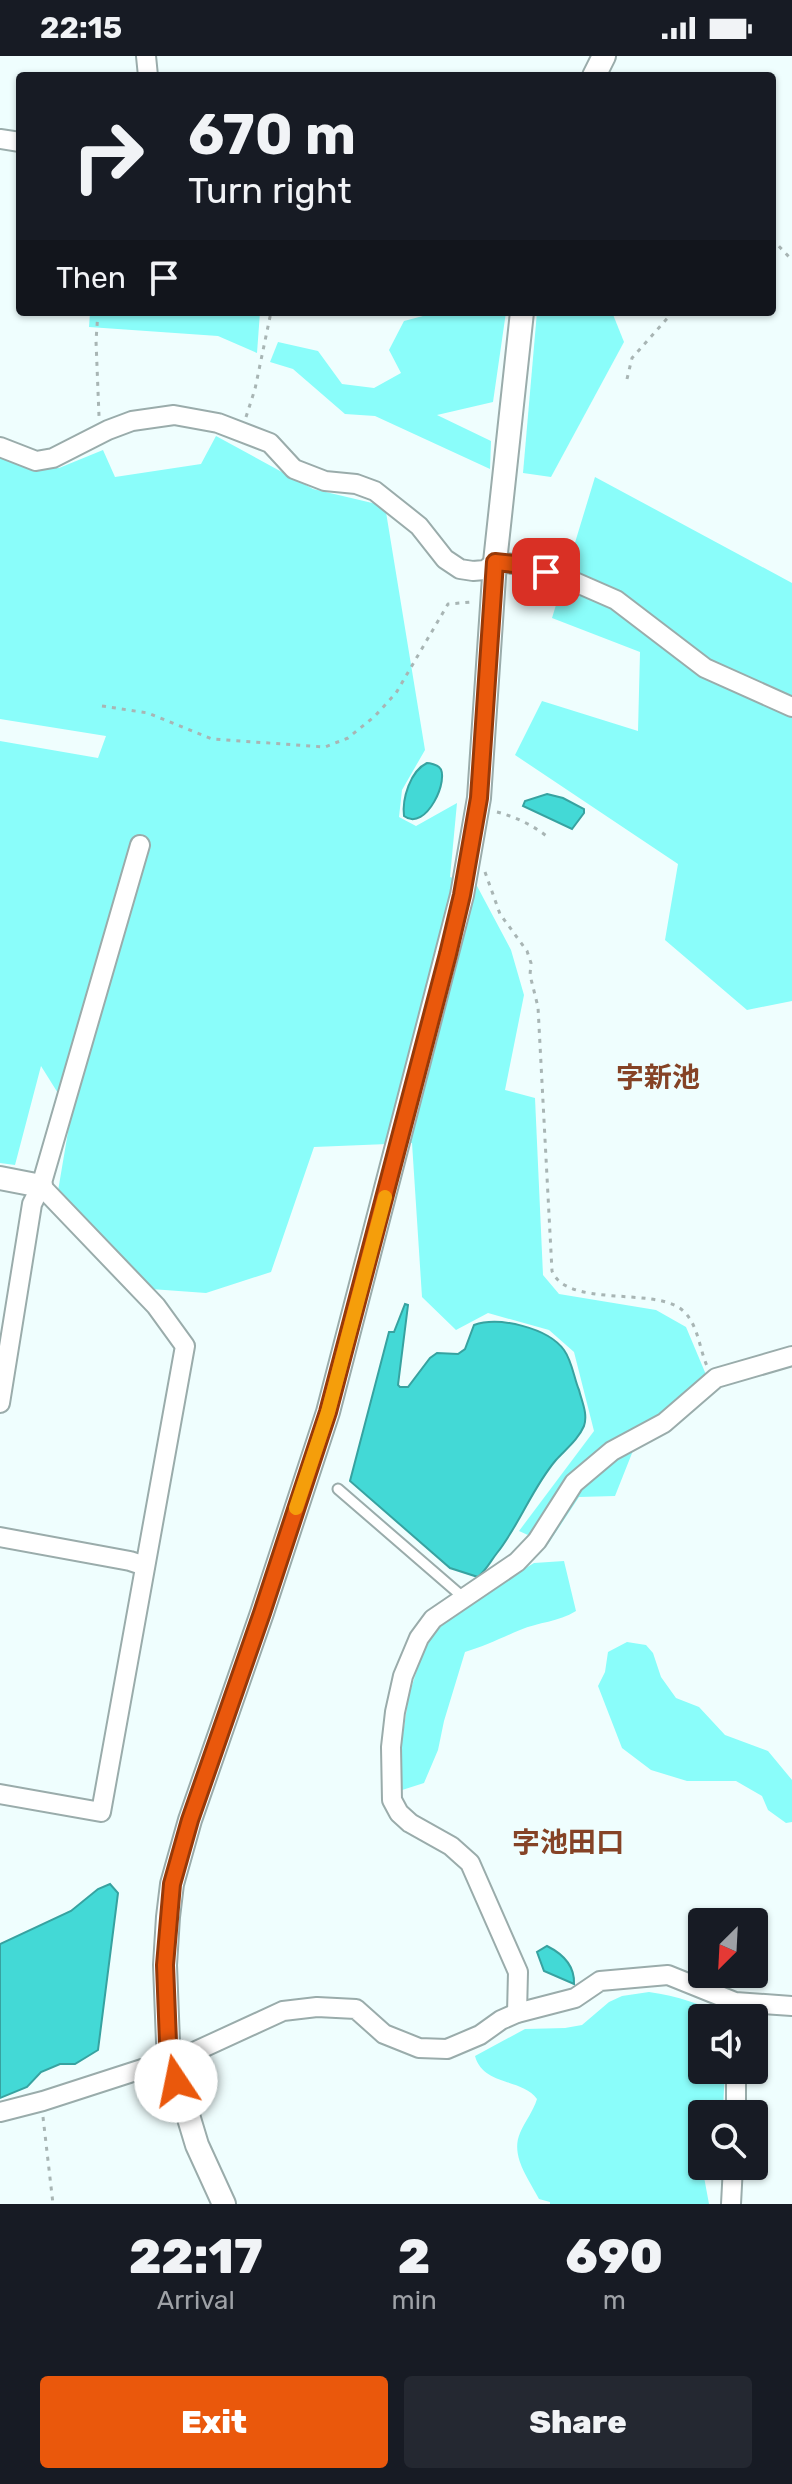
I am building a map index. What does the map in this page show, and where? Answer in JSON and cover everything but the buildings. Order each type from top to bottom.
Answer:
[{"type":"street","points":[[224,2204],[197,2145],[168,2042],[165,1965],[172,1884],[190,1820],[328,1412],[462,895],[479,798],[495,562],[522,316]]},
{"type":"street","points":[[0,447],[36,461],[53,458],[132,421],[174,415],[218,423],[270,443],[294,469],[325,481],[356,484],[375,491],[419,526],[445,559],[460,569],[485,570],[495,562],[524,565],[568,579],[616,600],[705,668],[792,707]]},
{"type":"street","points":[[0,1403],[32,1204],[41,1186],[140,845]]},
{"type":"street","points":[[0,1178],[41,1186],[156,1306],[185,1346],[101,1812],[0,1794]]},
{"type":"street","points":[[517,2013],[518,1972],[470,1863],[451,1846],[410,1823],[399,1813],[392,1800],[391,1747],[403,1676],[419,1638],[433,1619],[517,1562],[537,1541],[564,1495],[591,1468],[632,1439],[664,1423],[716,1378],[792,1356]]},
{"type":"street","points":[[0,1537],[145,1566]]},
{"type":"street","points":[[0,2112],[172,2062],[283,2011],[294,2009],[356,2009],[384,2034],[419,2048],[447,2049],[480,2035],[517,2013],[575,1998],[600,1981],[668,1975],[724,2004]]},
{"type":"street","points":[[768,2008],[792,2006]]},
{"type":"street","points":[[731,2204],[732,2180]]},
{"type":"lane","points":[[338,1489],[464,1598]]},
{"type":"path","points":[[776,243],[792,260]]},
{"type":"path","points":[[98,316],[99,435]]},
{"type":"path","points":[[242,432],[255,389],[270,316]]},
{"type":"path","points":[[627,379],[632,358],[669,316]]},
{"type":"path","points":[[102,706],[148,713],[212,739],[325,747],[348,738],[375,716],[396,693],[448,604],[494,600]]},
{"type":"path","points":[[492,810],[513,816],[550,839]]},
{"type":"path","points":[[483,867],[500,914],[527,951],[531,963],[530,975],[538,1007],[546,1182],[555,1278],[569,1288],[662,1302],[682,1309],[690,1319],[702,1354],[716,1378]]},
{"type":"path","points":[[43,2101],[42,2122],[53,2204]]},
{"type":"shaded area","points":[[90,316],[260,316],[257,353],[218,336],[89,327]]},
{"type":"shaded area","points":[[423,316],[505,316],[493,402],[437,415],[491,441],[490,469],[375,416],[345,414],[293,369],[270,362],[278,342],[318,351],[342,384],[374,388],[401,373],[389,350],[404,321]]},
{"type":"shaded area","points":[[537,316],[614,316],[624,342],[551,477],[523,473]]},
{"type":"shaded area","points":[[216,436],[313,489],[385,506],[425,750],[402,790],[399,817],[416,826],[457,803],[450,877],[477,886],[511,950],[524,995],[505,1090],[535,1098],[543,1275],[559,1294],[656,1310],[686,1327],[707,1377],[674,1407],[642,1428],[615,1496],[579,1497],[548,1544],[519,1531],[594,1431],[574,1352],[549,1330],[488,1313],[456,1330],[422,1297],[412,1143],[314,1147],[271,1272],[206,1293],[151,1289],[58,1191],[71,1114],[41,1066],[15,1165],[0,1163],[0,741],[98,758],[106,736],[0,719],[0,455],[14,462],[59,468],[103,450],[115,477],[201,464]]},
{"type":"shaded area","points":[[595,477],[792,583],[792,1001],[747,1010],[665,940],[678,864],[515,755],[542,701],[638,731],[640,652],[552,618]]},
{"type":"shaded area","points":[[427,763],[439,767],[442,781],[428,811],[412,819],[404,816],[406,794],[416,772]]},
{"type":"shaded area","points":[[547,794],[584,809],[572,829],[523,806],[525,801]]},
{"type":"shaded area","points":[[405,1304],[408,1305],[400,1387],[408,1387],[437,1353],[458,1354],[465,1349],[474,1325],[509,1323],[535,1330],[557,1342],[571,1364],[583,1404],[585,1417],[581,1431],[540,1482],[505,1542],[478,1577],[450,1568],[350,1481],[389,1332],[394,1332]]},
{"type":"shaded area","points":[[564,1561],[576,1611],[465,1652],[438,1750],[424,1783],[399,1791],[400,1753],[409,1695],[424,1648],[442,1623],[476,1598],[534,1563]]},
{"type":"shaded area","points":[[627,1642],[646,1645],[653,1653],[661,1677],[676,1698],[699,1707],[725,1735],[768,1751],[792,1780],[792,1822],[786,1823],[768,1810],[762,1796],[736,1781],[687,1781],[651,1770],[622,1748],[598,1686],[605,1672],[608,1652]]},
{"type":"shaded area","points":[[110,1884],[118,1893],[98,2050],[75,2064],[60,2064],[41,2072],[27,2087],[0,2098],[0,1944],[71,1911],[98,1889]]},
{"type":"shaded area","points":[[547,1946],[567,1961],[574,1984],[544,1971],[537,1952]]},
{"type":"shaded area","points":[[649,1992],[697,2004],[688,2004],[688,2084],[724,2084],[723,2100],[688,2100],[688,2180],[705,2180],[709,2204],[550,2204],[539,2199],[522,2167],[517,2150],[520,2133],[537,2099],[530,2092],[494,2077],[479,2066],[475,2056],[525,2029],[582,2025],[609,2002],[622,1996]]},
{"type":"slow traffic","points":[[296,1508],[328,1412],[385,1197]]},
{"type":"district","name":"字新池","points":[[658,1077]]},
{"type":"district","name":"字池田口","points":[[568,1842]]},
{"type":"route","points":[[176,2081],[168,2042],[165,1965],[172,1884],[190,1820],[328,1412],[448,954],[479,798],[495,562],[524,565],[546,572]]}]
